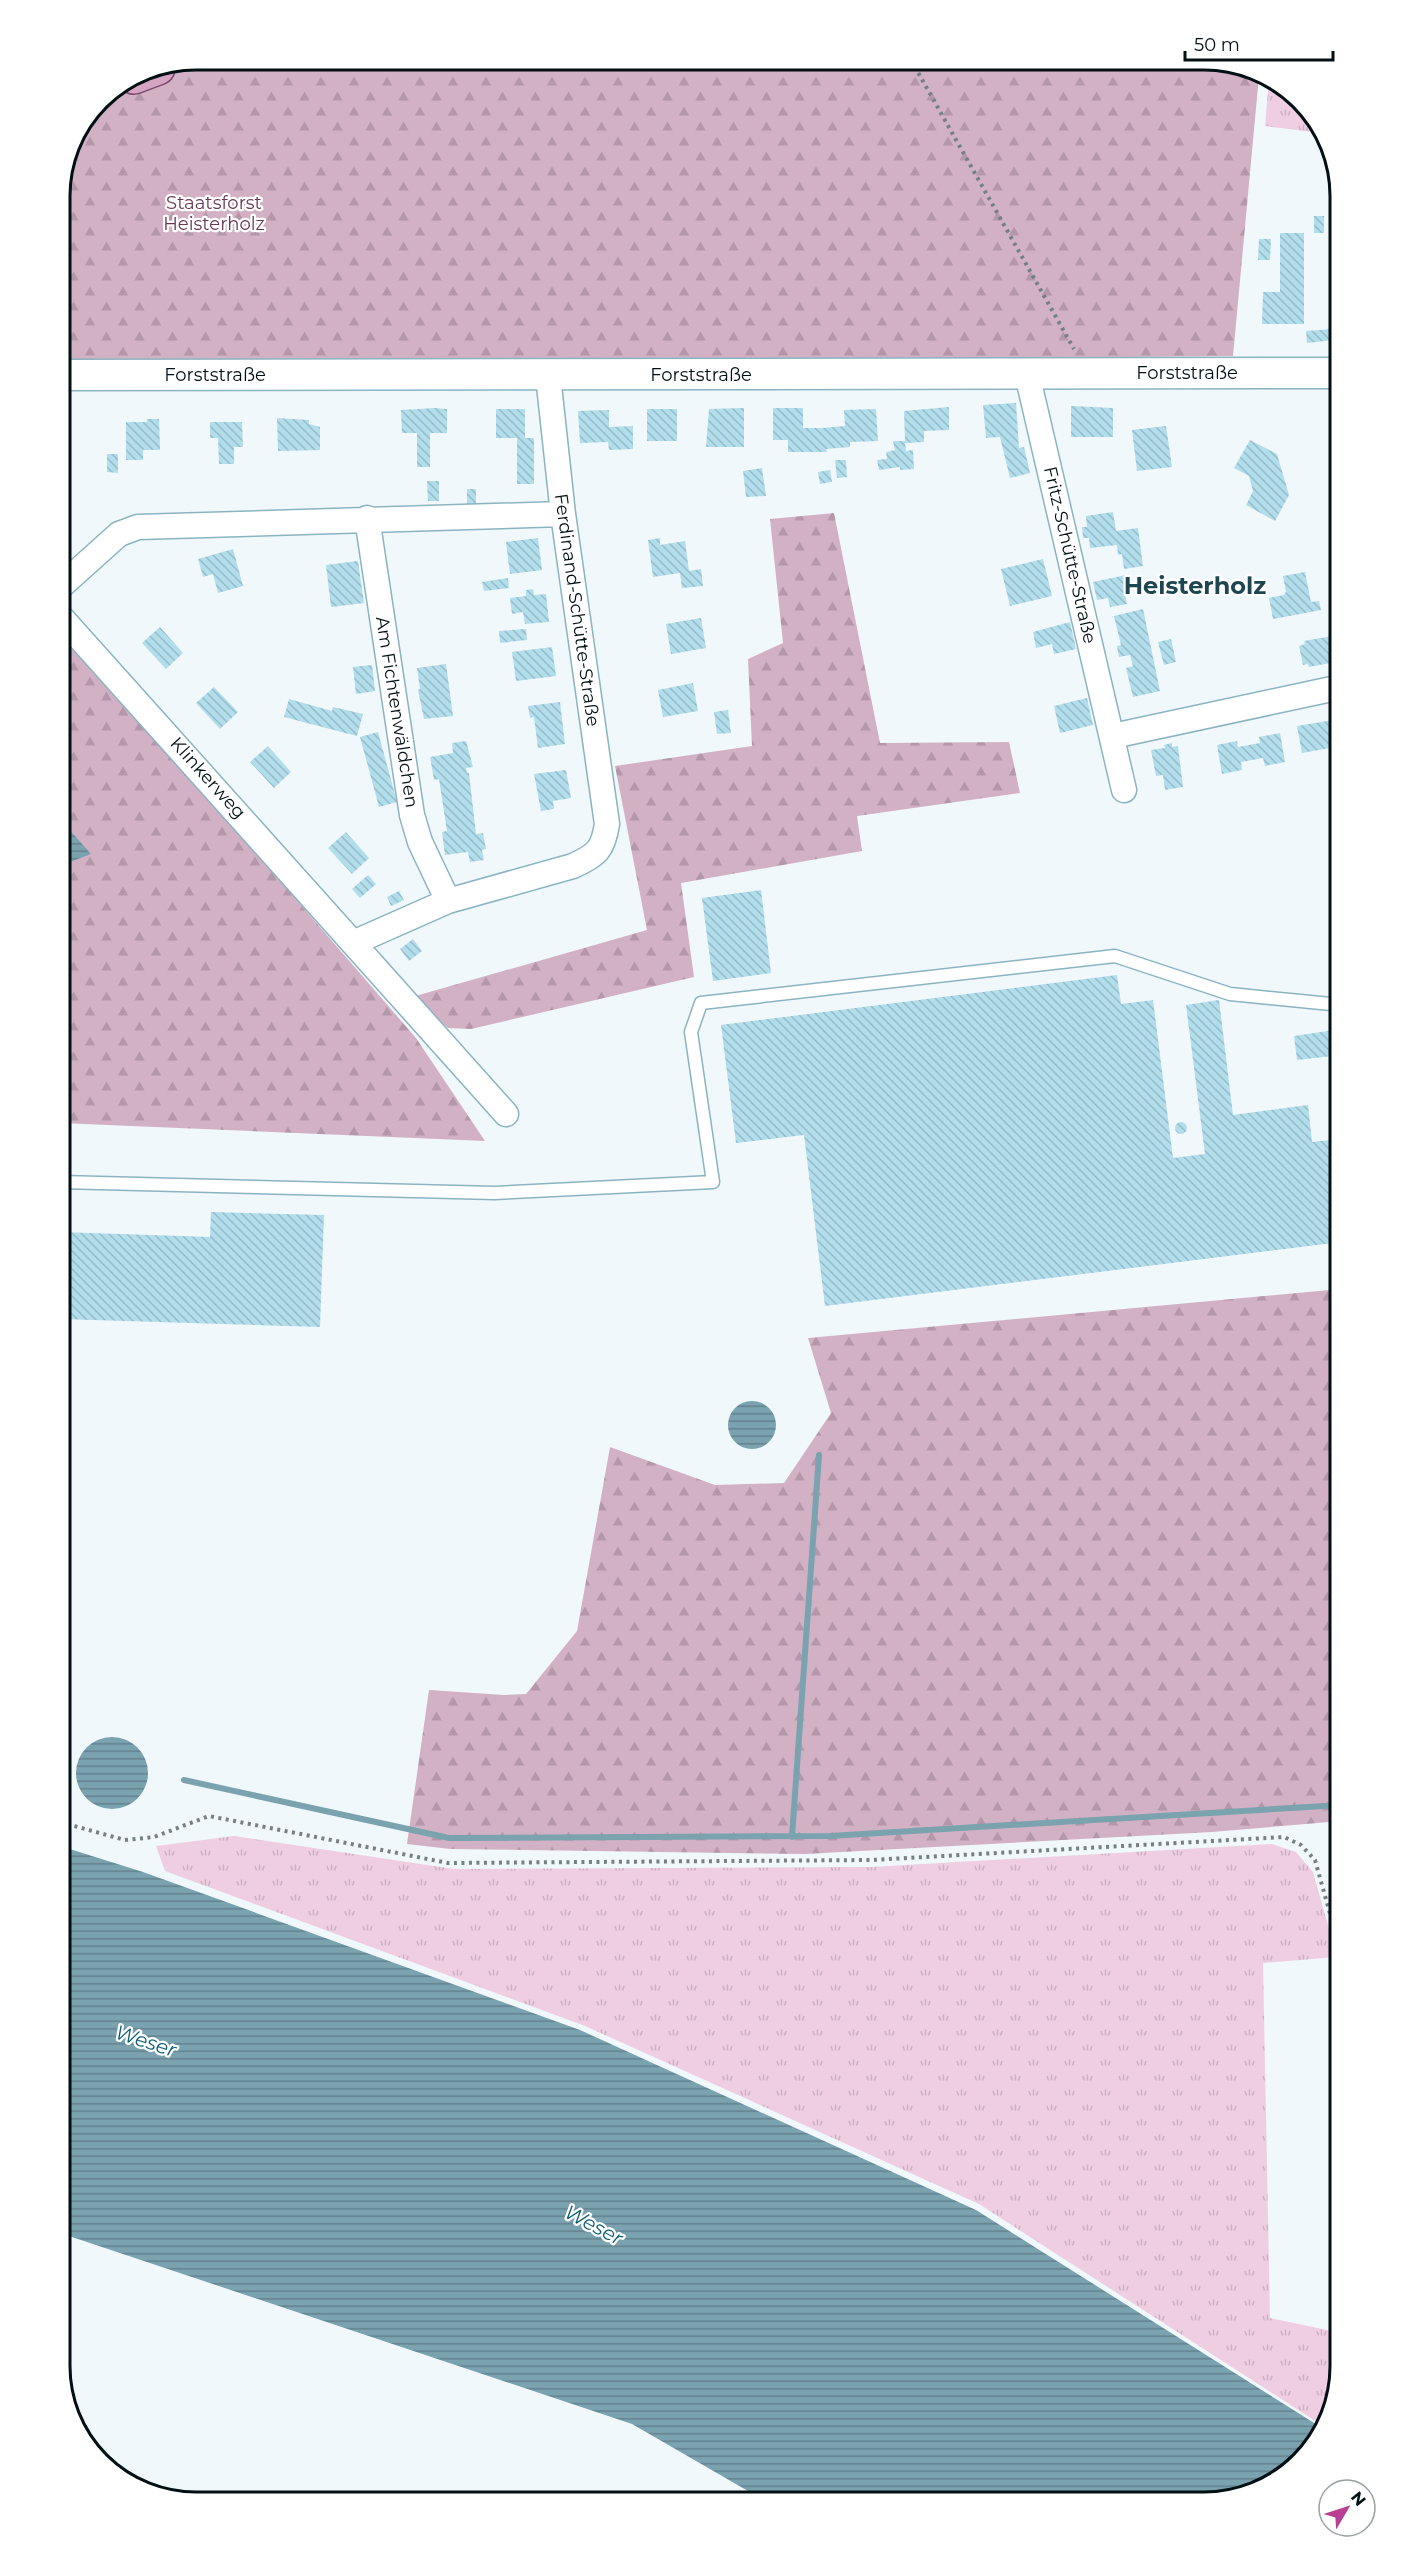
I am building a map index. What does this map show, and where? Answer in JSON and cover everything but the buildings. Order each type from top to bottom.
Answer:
[{"type":"street","name":"Forststraße","points":[[71,375],[1330,373]]},
{"type":"street","name":"Fritz-Schütte-Straße","points":[[1027,374],[1124,790]]},
{"type":"street","name":"Ferdinand-Schütte-Straße","points":[[448,901],[573,866],[591,858],[603,845],[607,824],[563,514],[548,375]]},
{"type":"street","points":[[71,578],[128,529],[367,518],[563,514]]},
{"type":"street","name":"Am Fichtenwäldchen","points":[[367,518],[412,815],[420,842],[448,901]]},
{"type":"street","name":"Klinkerweg","points":[[71,628],[506,1114]]},
{"type":"street","points":[[1113,736],[1330,689]]},
{"type":"street","points":[[352,943],[448,901]]},
{"type":"lane","points":[[71,1182],[495,1193],[713,1182],[691,1032],[701,1003],[1115,956],[1230,994],[1330,1004]]},
{"type":"path","points":[[917,71],[1088,373]]},
{"type":"path","points":[[70,1825],[125,1840],[154,1837],[209,1816],[448,1863],[871,1860],[1284,1837],[1301,1845],[1315,1860],[1330,1914]]},
{"type":"green space","name":"Staatsforst Heisterholz","points":[[196,70],[1213,71],[1229,73],[1258,82],[1233,356],[71,367],[71,188],[73,172],[83,141],[102,113],[113,102],[133,87],[148,80]]},
{"type":"green space","points":[[1268,88],[1294,107],[1313,132],[1265,126]]},
{"type":"green space","points":[[834,513],[880,743],[1009,742],[1020,793],[857,816],[862,851],[681,883],[694,977],[471,1029],[448,1028],[412,997],[647,930],[615,766],[752,746],[748,659],[783,643],[770,519]]},
{"type":"green space","points":[[71,648],[178,763],[416,1038],[485,1141],[71,1123],[71,862],[90,854],[71,831]]},
{"type":"green space","points":[[1330,1290],[1330,1822],[1212,1832],[805,1854],[450,1849],[407,1844],[429,1690],[504,1695],[526,1694],[577,1631],[610,1447],[715,1485],[784,1483],[831,1413],[808,1338]]},
{"type":"green space","points":[[234,1836],[454,1869],[871,1867],[1272,1844],[1296,1852],[1313,1872],[1330,1932],[1330,1958],[1263,1963],[1270,2318],[1330,2331],[1329,2382],[1318,2421],[979,2204],[585,2026],[165,1871],[156,1846]]},
{"type":"water","points":[[71,831],[91,854],[71,862]]},
{"type":"water","points":[[747,1401],[757,1401],[769,1408],[776,1420],[776,1430],[769,1442],[757,1449],[747,1449],[732,1438],[728,1430],[728,1420],[739,1405]]},
{"type":"water","points":[[112,1737],[132,1743],[142,1753],[148,1773],[142,1793],[132,1803],[112,1809],[92,1803],[82,1793],[76,1773],[82,1753],[92,1743]]},
{"type":"water","name":"Weser","points":[[70,1849],[143,1872],[580,2030],[976,2210],[1316,2424],[1299,2449],[1268,2475],[1245,2485],[1204,2492],[749,2492],[632,2424],[70,2236]]},
{"type":"waterway","points":[[792,1837],[819,1455]]},
{"type":"waterway","points":[[184,1780],[449,1838],[830,1836],[1330,1806]]},
{"type":"district","name":"Heisterholz","points":[[1195,586]]}]
